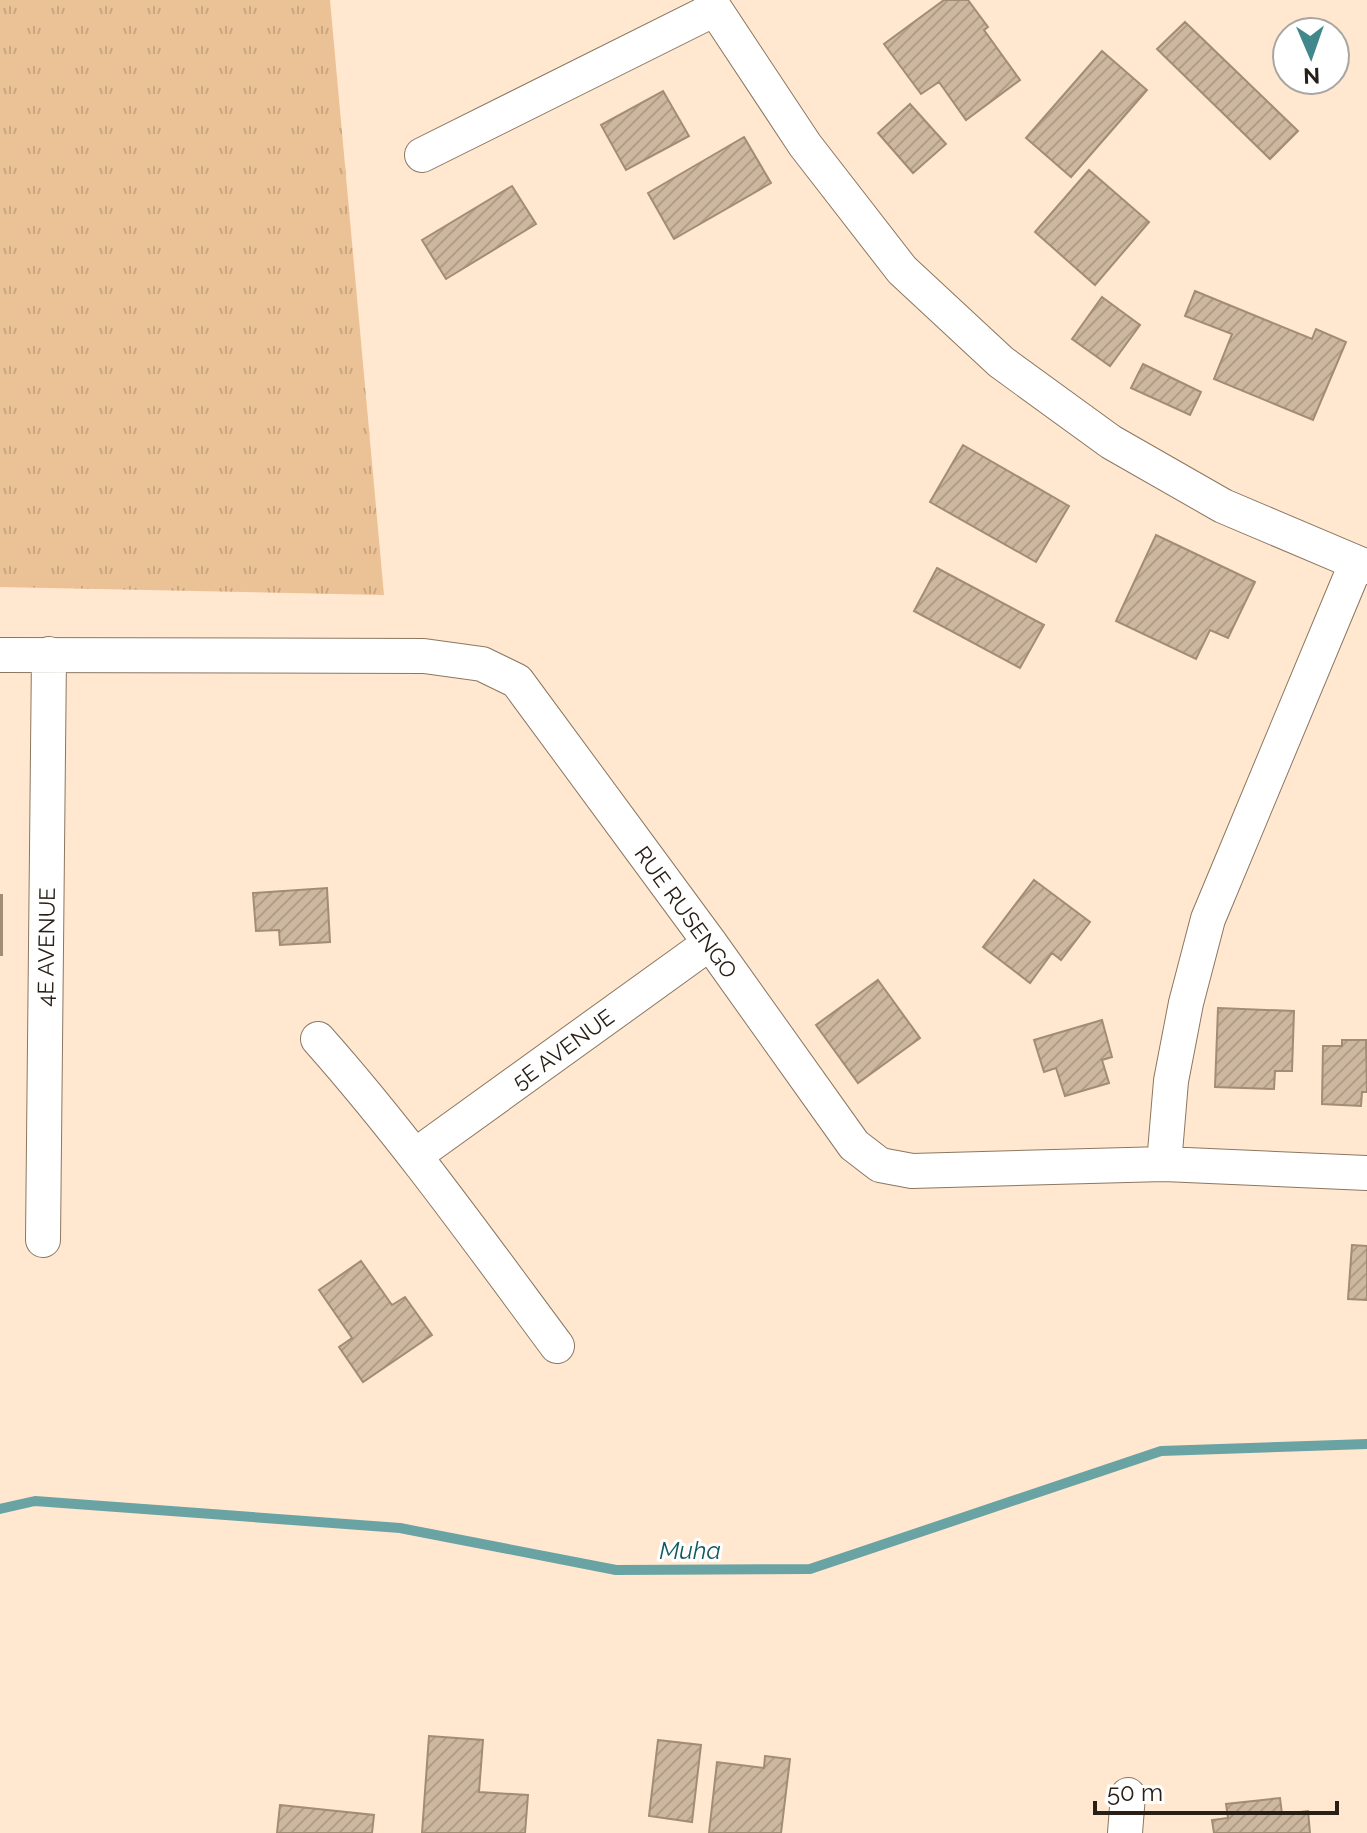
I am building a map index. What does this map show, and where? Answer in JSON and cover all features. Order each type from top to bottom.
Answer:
[{"type":"street","points":[[422,155],[713,4],[805,145],[902,270],[1001,362],[1123,449],[1223,506],[1362,566],[1208,919],[1186,1003],[1171,1081],[1164,1164]]},
{"type":"street","name":"4E AVENUE","points":[[43,1240],[49,654]]},
{"type":"street","name":"RUE RUSENGO","points":[[0,655],[424,656],[482,664],[517,681],[854,1145],[880,1165],[912,1171],[1164,1164],[1367,1173]]},
{"type":"street","name":"5E AVENUE","points":[[416,1155],[710,943]]},
{"type":"street","points":[[318,1039],[416,1155],[557,1346]]},
{"type":"street","points":[[1125,1833],[1128,1795]]},
{"type":"green space","points":[[0,0],[330,0],[384,595],[0,587]]},
{"type":"building","points":[[944,0],[968,0],[988,27],[984,30],[1020,80],[966,120],[939,82],[921,94],[884,44]]},
{"type":"building","points":[[1185,22],[1298,131],[1270,159],[1157,49]]},
{"type":"building","points":[[1102,51],[1147,90],[1071,177],[1026,138]]},
{"type":"building","points":[[663,91],[689,136],[626,170],[601,125]]},
{"type":"building","points":[[910,104],[946,144],[913,173],[878,133]]},
{"type":"building","points":[[744,137],[771,183],[674,239],[648,193]]},
{"type":"building","points":[[1089,170],[1149,222],[1095,285],[1035,232]]},
{"type":"building","points":[[512,186],[536,224],[446,279],[422,240]]},
{"type":"building","points":[[1195,291],[1312,339],[1316,329],[1346,342],[1313,420],[1214,379],[1232,334],[1185,316]]},
{"type":"building","points":[[1102,297],[1140,325],[1110,366],[1072,339]]},
{"type":"building","points":[[1143,364],[1201,392],[1190,415],[1131,388]]},
{"type":"building","points":[[963,445],[1069,506],[1036,562],[930,502]]},
{"type":"building","points":[[1156,535],[1255,582],[1228,638],[1210,630],[1196,659],[1116,621]]},
{"type":"building","points":[[937,568],[1044,625],[1020,668],[914,611]]},
{"type":"building","points":[[1034,880],[1090,922],[1061,960],[1052,953],[1030,983],[983,947]]},
{"type":"building","points":[[327,888],[330,942],[280,945],[279,930],[256,931],[253,893]]},
{"type":"building","points":[[2,895],[2,955],[0,955]]},
{"type":"building","points":[[878,980],[920,1038],[858,1083],[816,1025]]},
{"type":"building","points":[[1218,1008],[1294,1011],[1292,1071],[1275,1071],[1274,1089],[1215,1087]]},
{"type":"building","points":[[1102,1020],[1112,1057],[1102,1060],[1109,1083],[1065,1096],[1056,1068],[1044,1072],[1034,1040]]},
{"type":"building","points":[[1342,1040],[1366,1040],[1367,1092],[1362,1092],[1361,1106],[1322,1104],[1323,1046],[1342,1046]]},
{"type":"building","points":[[1352,1245],[1367,1246],[1367,1300],[1348,1299]]},
{"type":"building","points":[[361,1261],[392,1305],[405,1297],[432,1335],[363,1382],[339,1347],[352,1338],[319,1290]]},
{"type":"building","points":[[429,1736],[483,1740],[479,1792],[528,1795],[525,1833],[422,1833]]},
{"type":"building","points":[[658,1740],[701,1745],[692,1822],[649,1816]]},
{"type":"building","points":[[765,1756],[790,1759],[781,1833],[709,1833],[717,1762],[764,1768]]},
{"type":"building","points":[[1280,1798],[1282,1814],[1308,1811],[1310,1833],[1214,1833],[1212,1820],[1228,1818],[1226,1804]]},
{"type":"building","points":[[280,1805],[374,1815],[372,1833],[277,1833]]},
{"type":"waterway","name":"Muha","points":[[0,1509],[35,1501],[400,1528],[616,1570],[810,1569],[1161,1451],[1367,1444]]}]
